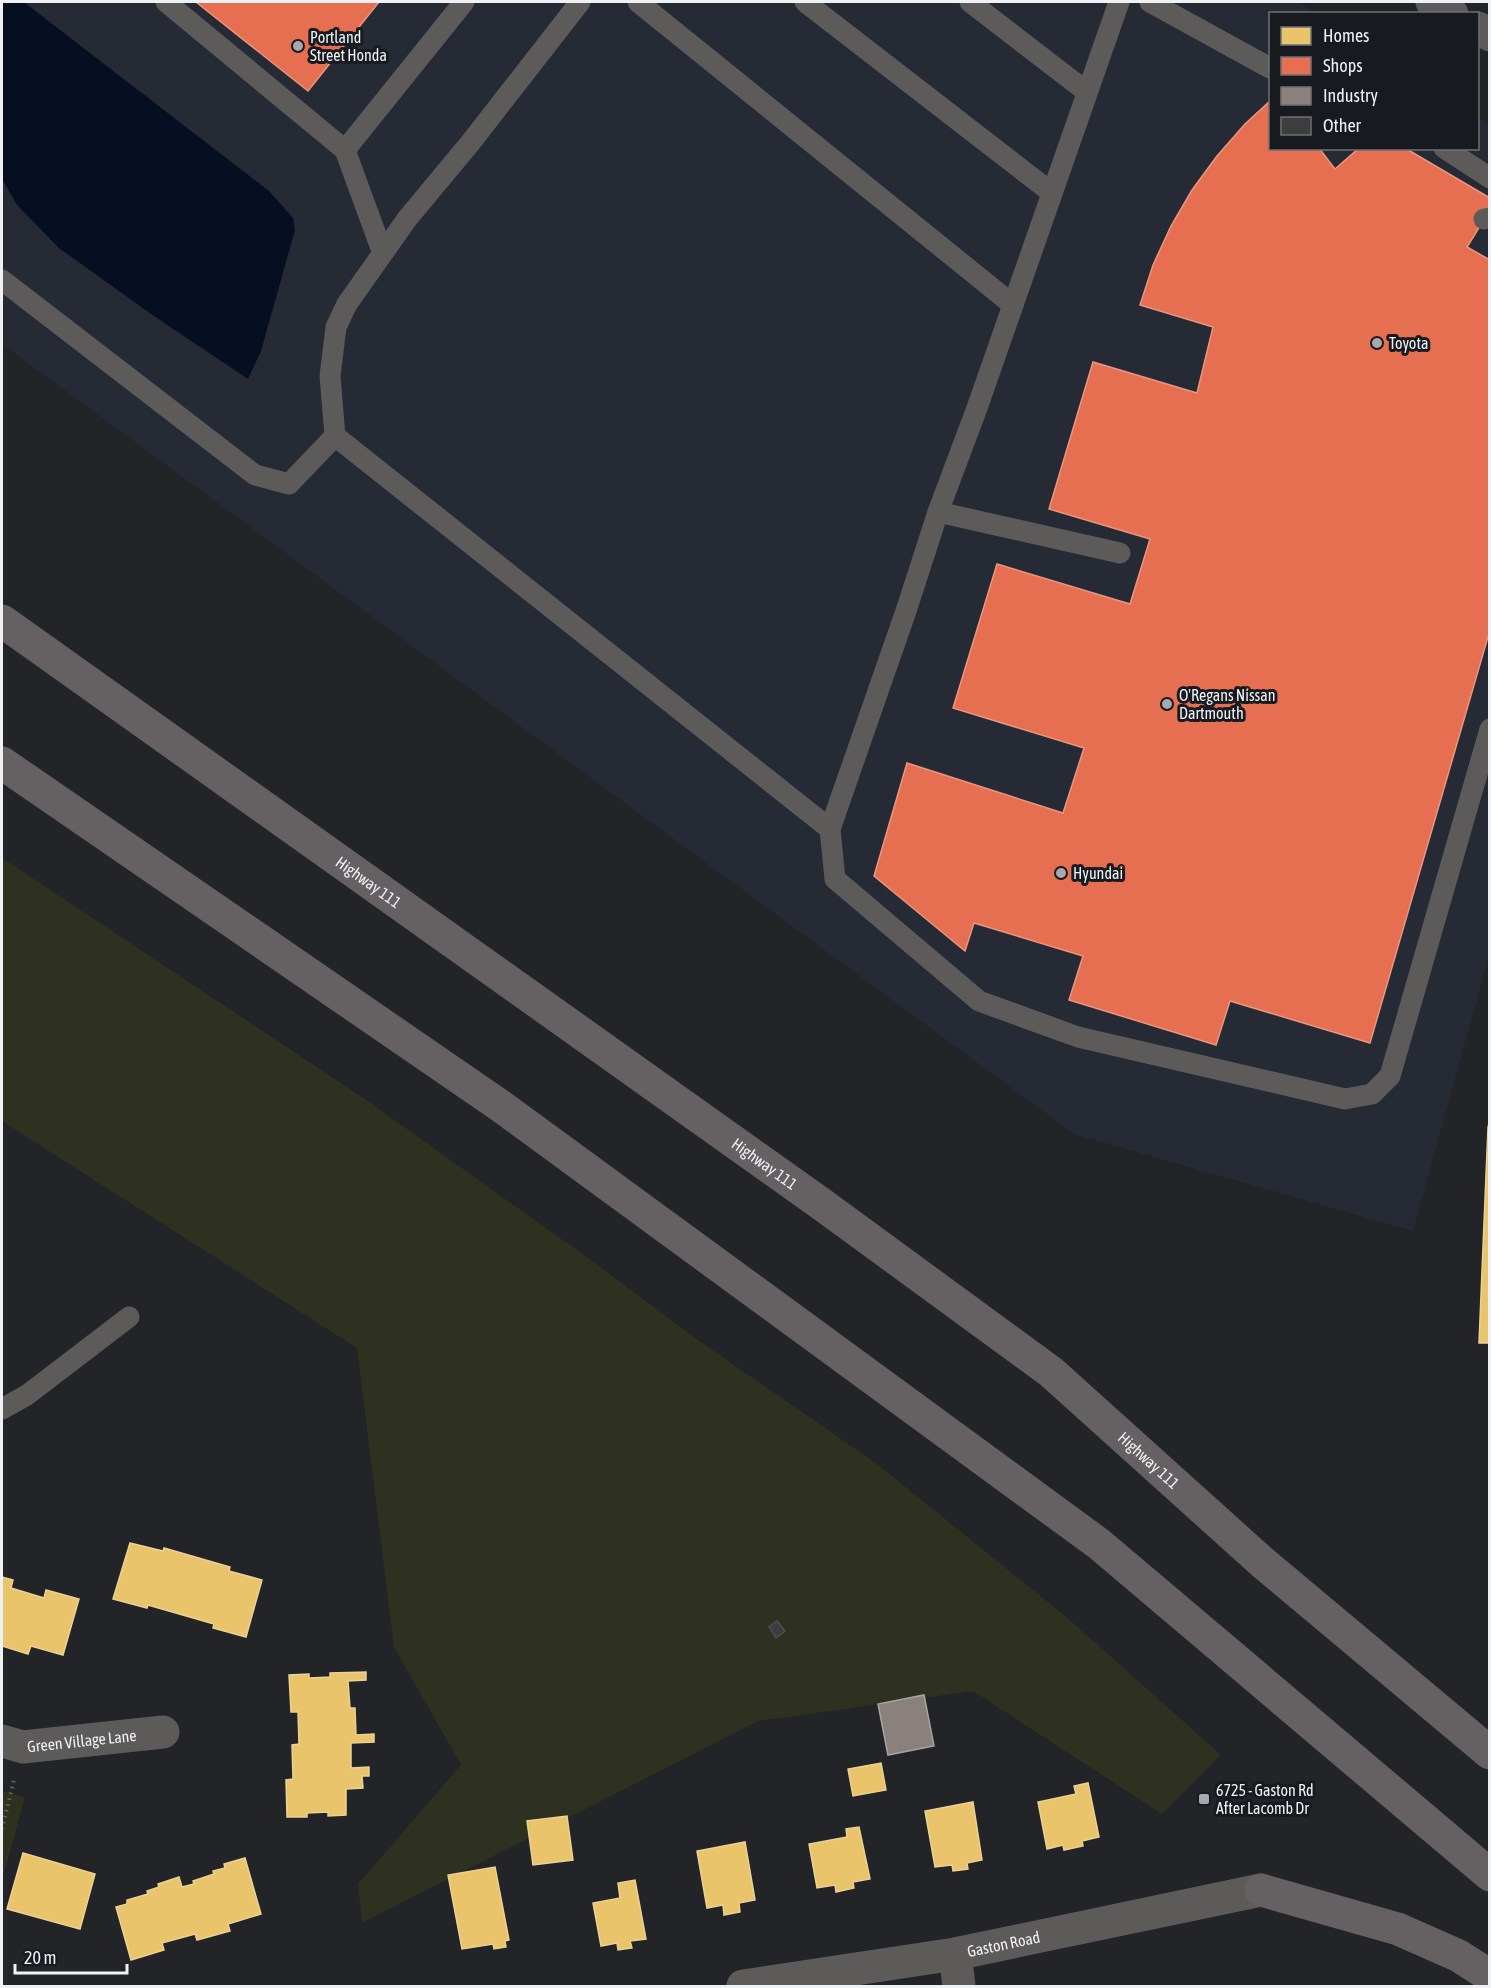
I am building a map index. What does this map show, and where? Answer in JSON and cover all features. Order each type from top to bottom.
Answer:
[{"type":"highway","name":"Highway 111","points":[[2,621],[820,1203],[1051,1372],[1262,1562],[1490,1754]]},
{"type":"highway","points":[[2,763],[502,1107],[1099,1544],[1490,1875]]},
{"type":"highway","points":[[1262,1890],[1398,1929],[1460,1956],[1490,1976]]},
{"type":"street","points":[[1432,2],[1449,12]]},
{"type":"street","name":"Green Village Lane","points":[[13,1744],[163,1732]]},
{"type":"street","name":"Gaston Road","points":[[743,1986],[955,1954],[1262,1890]]},
{"type":"street","points":[[955,1954],[959,1986]]},
{"type":"lane","points":[[166,2],[345,150],[382,251]]},
{"type":"lane","points":[[345,150],[464,2]]},
{"type":"lane","points":[[580,2],[471,142],[382,251],[347,304],[336,327],[330,376],[335,436],[830,829]]},
{"type":"lane","points":[[638,2],[1013,304]]},
{"type":"lane","points":[[805,2],[1052,193]]},
{"type":"lane","points":[[970,2],[1087,92]]},
{"type":"lane","points":[[1119,2],[938,512],[830,829],[835,879],[979,1001],[1078,1037],[1345,1099],[1372,1094],[1390,1076],[1490,729]]},
{"type":"lane","points":[[1150,2],[1269,67]]},
{"type":"lane","points":[[1447,150],[1490,178]]},
{"type":"lane","points":[[2,280],[255,475],[289,484],[335,436]]},
{"type":"lane","points":[[938,512],[1120,553]]},
{"type":"lane","points":[[2,1410],[27,1395],[129,1317]]},
{"type":"path","points":[[2,1829],[13,1744]]},
{"type":"shaded area","points":[[2,2],[1299,2],[1314,12],[1269,12],[1269,150],[1479,150],[1479,119],[1489,125],[1489,956],[1413,1231],[1074,1134],[2,344]]},
{"type":"green space","points":[[2,858],[365,1099],[588,1258],[698,1340],[877,1464],[1070,1620],[1221,1755],[1162,1814],[973,1691],[758,1721],[362,1923],[358,1884],[461,1765],[394,1647],[357,1348],[2,1121]]},
{"type":"green space","points":[[2,1791],[25,1797],[2,1881]]},
{"type":"water","points":[[2,2],[25,3],[269,191],[293,218],[295,230],[261,351],[248,379],[151,314],[59,248],[17,205],[2,179]]},
{"type":"building: Homes","points":[[1490,1120],[1490,1343],[1479,1343],[1488,1127]]},
{"type":"building: Homes","points":[[130,1543],[163,1551],[164,1548],[230,1567],[229,1571],[262,1580],[246,1637],[213,1628],[214,1624],[148,1605],[147,1608],[113,1599]]},
{"type":"building: Homes","points":[[2,1577],[13,1580],[11,1588],[44,1598],[46,1590],[79,1599],[63,1655],[31,1646],[28,1654],[2,1646]]},
{"type":"building: Homes","points":[[366,1672],[366,1680],[348,1681],[350,1708],[355,1708],[356,1735],[374,1734],[374,1742],[351,1743],[351,1768],[369,1767],[369,1776],[362,1776],[363,1788],[346,1789],[346,1815],[328,1816],[328,1812],[307,1813],[307,1817],[287,1817],[286,1780],[293,1779],[292,1745],[299,1744],[298,1712],[291,1712],[289,1675],[309,1674],[309,1678],[330,1677],[330,1673]]},
{"type":"building: Homes","points":[[881,1763],[886,1790],[853,1796],[848,1769]]},
{"type":"building: Homes","points":[[1088,1783],[1099,1837],[1082,1841],[1083,1846],[1064,1850],[1063,1845],[1047,1849],[1038,1802],[1076,1794],[1074,1786]]},
{"type":"building: Homes","points":[[973,1802],[982,1860],[967,1863],[968,1869],[953,1871],[952,1865],[935,1867],[925,1811]]},
{"type":"building: Homes","points":[[567,1816],[573,1860],[533,1865],[527,1821]]},
{"type":"building: Homes","points":[[859,1827],[870,1879],[853,1882],[854,1888],[836,1892],[835,1885],[817,1888],[809,1844],[847,1837],[846,1829]]},
{"type":"building: Homes","points":[[745,1842],[755,1900],[739,1903],[740,1912],[724,1915],[723,1905],[707,1908],[697,1851]]},
{"type":"building: Homes","points":[[23,1853],[95,1874],[80,1929],[7,1909]]},
{"type":"building: Homes","points":[[245,1858],[261,1914],[228,1924],[230,1931],[197,1940],[195,1934],[162,1943],[164,1950],[131,1960],[116,1907],[127,1904],[127,1900],[148,1894],[147,1891],[159,1887],[158,1884],[179,1877],[182,1887],[194,1884],[193,1881],[225,1868],[224,1864]]},
{"type":"building: Homes","points":[[495,1867],[509,1940],[505,1941],[506,1947],[494,1949],[493,1944],[462,1949],[448,1875]]},
{"type":"building: Homes","points":[[635,1880],[646,1939],[630,1941],[632,1948],[618,1950],[617,1943],[601,1946],[593,1903],[620,1898],[618,1883]]},
{"type":"building: Shops","name":"Portland Street Honda","points":[[196,2],[379,2],[308,91]]},
{"type":"building: Shops","points":[[1269,102],[1269,150],[1321,150],[1335,169],[1357,150],[1408,150],[1490,198],[1490,210],[1467,247],[1490,260],[1490,630],[1370,1043],[1230,1001],[1216,1045],[1069,1000],[1083,956],[974,923],[965,951],[874,876],[907,763],[1063,813],[1084,748],[953,708],[997,564],[1130,604],[1150,539],[1049,509],[1093,362],[1197,393],[1213,327],[1140,305],[1153,265],[1171,226],[1192,190],[1245,124]]},
{"type":"building: Industry","points":[[924,1695],[934,1746],[888,1755],[878,1704]]},
{"type":"building: Other","points":[[777,1621],[785,1631],[776,1638],[769,1627]]},
{"type":"place","name":"Portland Street Honda","points":[[298,46]]},
{"type":"place","name":"Toyota","points":[[1377,343]]},
{"type":"place","name":"O'Regans Nissan Dartmouth","points":[[1167,704]]},
{"type":"place","name":"Hyundai","points":[[1061,873]]},
{"type":"place","name":"6725 - Gaston Rd After Lacomb Dr","points":[[1204,1799]]}]
